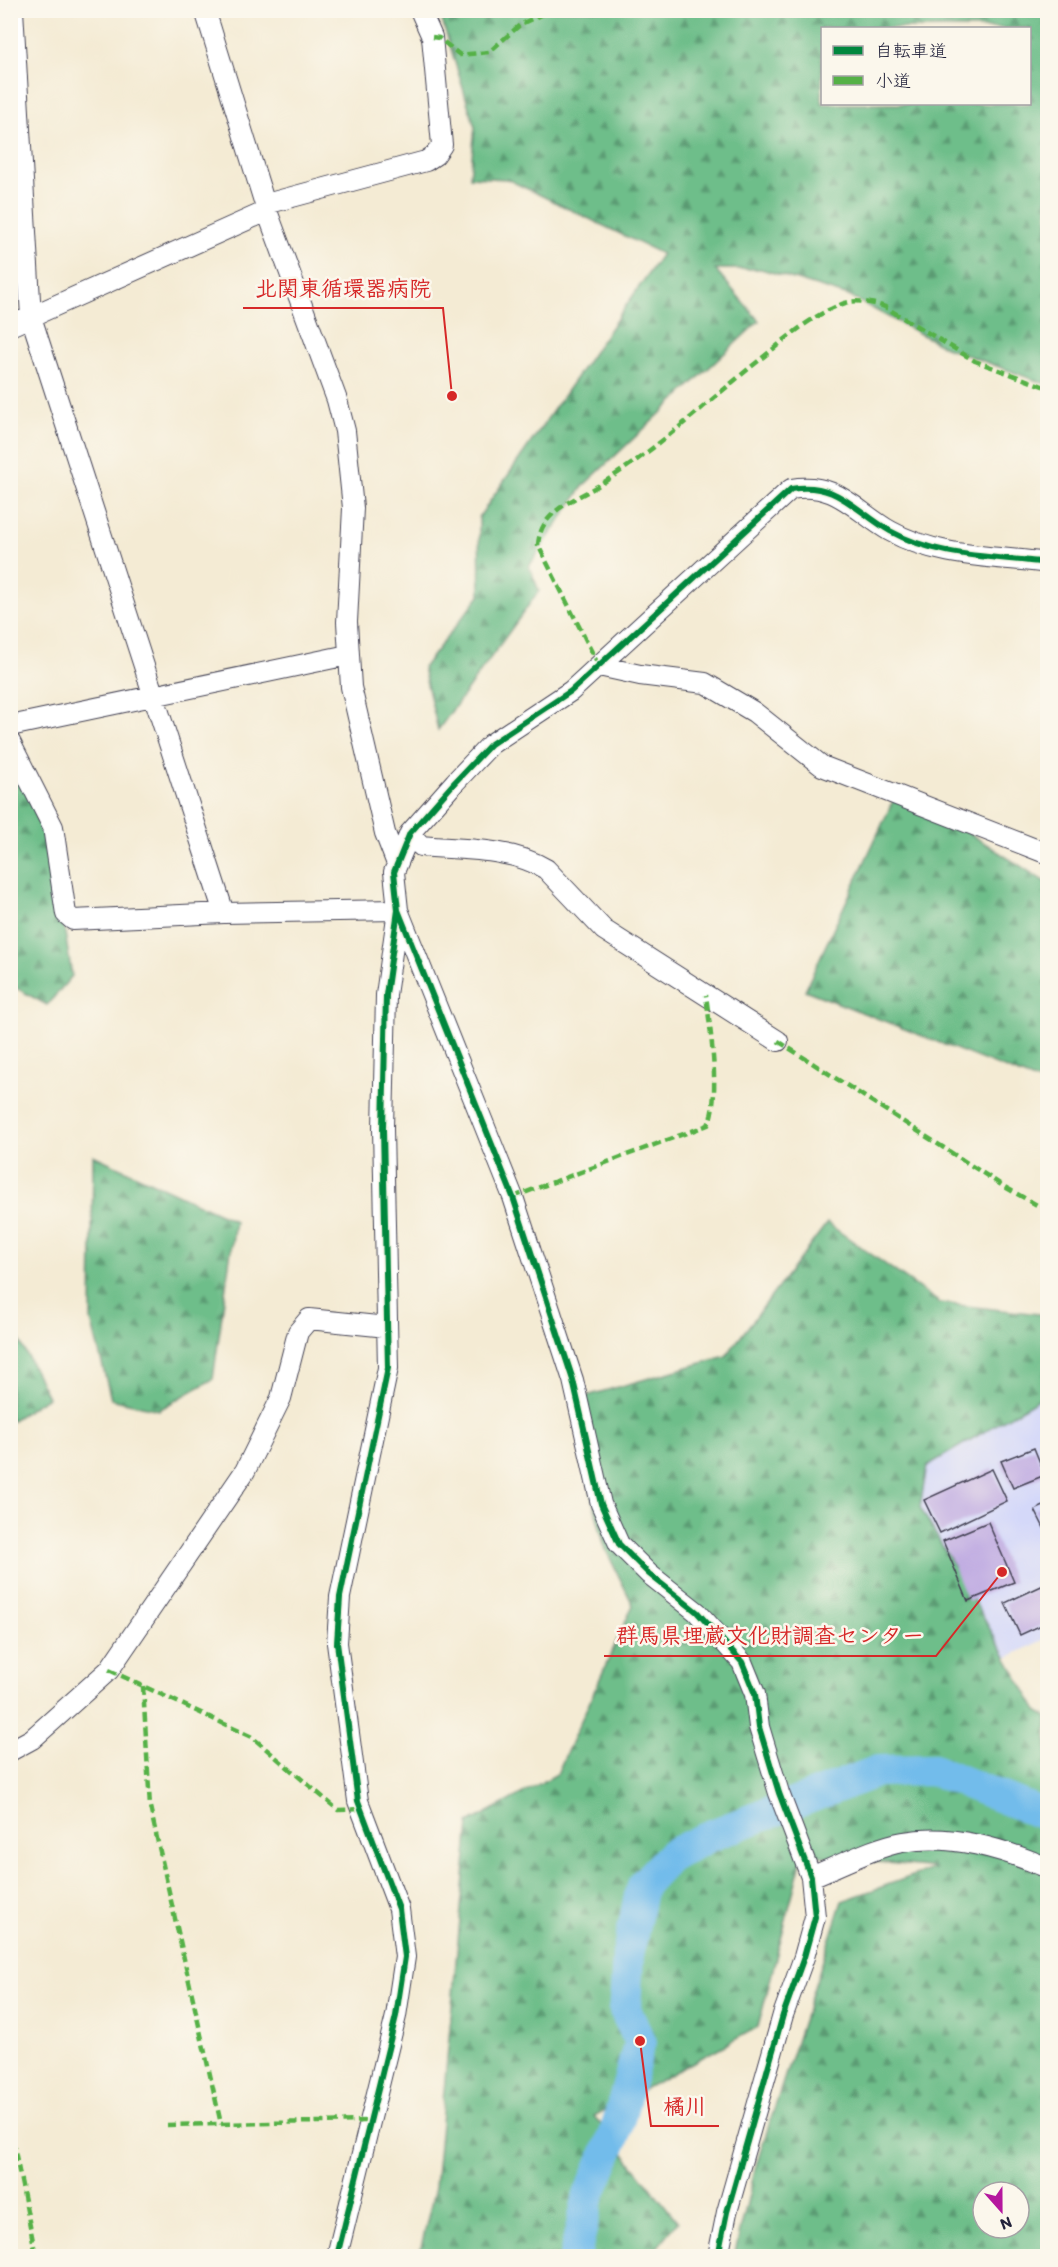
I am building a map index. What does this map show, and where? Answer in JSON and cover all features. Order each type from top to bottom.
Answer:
[{"type":"street","points":[[13,10],[31,318],[224,913]]},
{"type":"street","points":[[205,10],[266,207],[326,370],[345,431],[353,508],[347,622],[351,687],[382,822],[397,864]]},
{"type":"street","points":[[10,326],[266,207],[426,161],[435,155],[442,145],[432,37],[420,10]]},
{"type":"street","points":[[718,2256],[727,2212],[780,2026],[815,1917],[812,1877],[779,1793],[759,1727],[755,1694],[742,1662],[698,1612],[650,1574],[619,1544],[601,1504],[573,1380],[513,1197],[398,910],[394,887],[397,864],[410,833],[491,744],[571,691],[791,489],[810,485],[826,488],[890,531],[918,545],[948,553],[1047,564]]},
{"type":"street","points":[[10,726],[348,655]]},
{"type":"street","points":[[598,666],[640,675],[705,683],[754,712],[822,766],[1047,854]]},
{"type":"street","points":[[10,742],[53,827],[66,914],[73,920],[224,913],[398,910]]},
{"type":"street","points":[[410,833],[421,846],[508,854],[546,868],[604,930],[778,1041]]},
{"type":"street","points":[[337,2256],[396,2016],[405,1957],[399,1909],[358,1801],[337,1643],[340,1597],[388,1368],[383,1129],[386,995],[398,910]]},
{"type":"street","points":[[10,1751],[32,1739],[110,1670],[245,1471],[281,1398],[298,1332],[309,1319],[387,1327]]},
{"type":"street","points":[[812,1877],[901,1842],[938,1838],[968,1843],[1047,1868]]},
{"type":"shaded area","points":[[1047,1394],[1047,1638],[1006,1658],[920,1507],[927,1466]]},
{"type":"green space","points":[[448,10],[1047,11],[1048,385],[943,346],[849,296],[761,269],[715,269],[759,321],[584,485],[529,566],[539,591],[438,730],[423,668],[480,595],[479,517],[662,254],[507,179],[470,177],[475,127],[442,20]]},
{"type":"green space","points":[[10,756],[48,828],[72,976],[47,1005],[11,985]]},
{"type":"green space","points":[[899,788],[1047,883],[1047,1085],[805,990]]},
{"type":"green space","points":[[93,1155],[235,1221],[213,1379],[159,1410],[111,1399],[91,1320]]},
{"type":"green space","points":[[827,1223],[940,1303],[1047,1315],[1047,1394],[927,1466],[920,1507],[1037,1711],[1047,1717],[1047,2256],[734,2256],[757,2162],[842,1901],[935,1868],[803,1854],[758,2027],[594,2116],[678,2222],[650,2256],[419,2256],[435,2187],[469,1823],[557,1774],[633,1605],[605,1548],[583,1462],[576,1399],[726,1356]]},
{"type":"green space","points":[[10,1322],[48,1397],[11,1421],[10,1421]]},
{"type":"building","points":[[1034,1448],[1045,1475],[1013,1488],[1001,1461]]},
{"type":"building","points":[[992,1469],[1007,1501],[940,1533],[924,1500]]},
{"type":"building","points":[[1048,1504],[1048,1527],[1044,1528],[1035,1510]]},
{"type":"building","points":[[988,1522],[1014,1582],[968,1601],[943,1541]]},
{"type":"building","points":[[1048,1583],[1048,1622],[1020,1635],[1005,1603]]},
{"type":"waterway","points":[[575,2256],[589,2195],[615,2134],[640,2041],[625,2010],[628,1954],[642,1886],[671,1855],[712,1835],[878,1771],[934,1770],[1048,1816]]},
{"type":"marked path","points":[[432,37],[439,38],[460,55],[489,52],[521,24],[551,10]]},
{"type":"marked path","points":[[599,666],[538,545],[545,524],[559,509],[639,458],[801,327],[822,313],[855,301],[885,307],[975,361],[1048,388]]},
{"type":"marked path","points":[[513,1197],[708,1125],[712,1112],[714,1080],[706,995]]},
{"type":"marked path","points":[[778,1041],[1003,1186],[1037,1205],[1048,1205]]},
{"type":"marked path","points":[[109,1670],[252,1737],[338,1810],[361,1809]]},
{"type":"marked path","points":[[143,1686],[150,1807],[221,2124]]},
{"type":"marked path","points":[[167,2125],[369,2121]]},
{"type":"marked path","points":[[10,2126],[36,2256]]},
{"type":"cycle path","points":[[718,2256],[727,2212],[783,2015],[804,1957],[815,1917],[811,1877],[779,1793],[759,1727],[755,1694],[742,1662],[697,1612],[649,1574],[619,1544],[601,1504],[573,1380],[513,1197],[398,910],[394,872],[410,833],[491,744],[571,691],[791,489],[820,489],[833,493],[890,531],[927,546],[967,554],[1048,563]]},
{"type":"cycle path","points":[[337,2256],[396,2016],[405,1957],[399,1909],[358,1801],[337,1643],[340,1597],[388,1368],[383,1129],[386,995],[398,910]]},
{"type":"place","name":"北関東循環器病院","points":[[452,396]]},
{"type":"place","name":"群馬県埋蔵文化財調査センター","points":[[1002,1572]]},
{"type":"place","name":"橘川","points":[[640,2041]]}]
